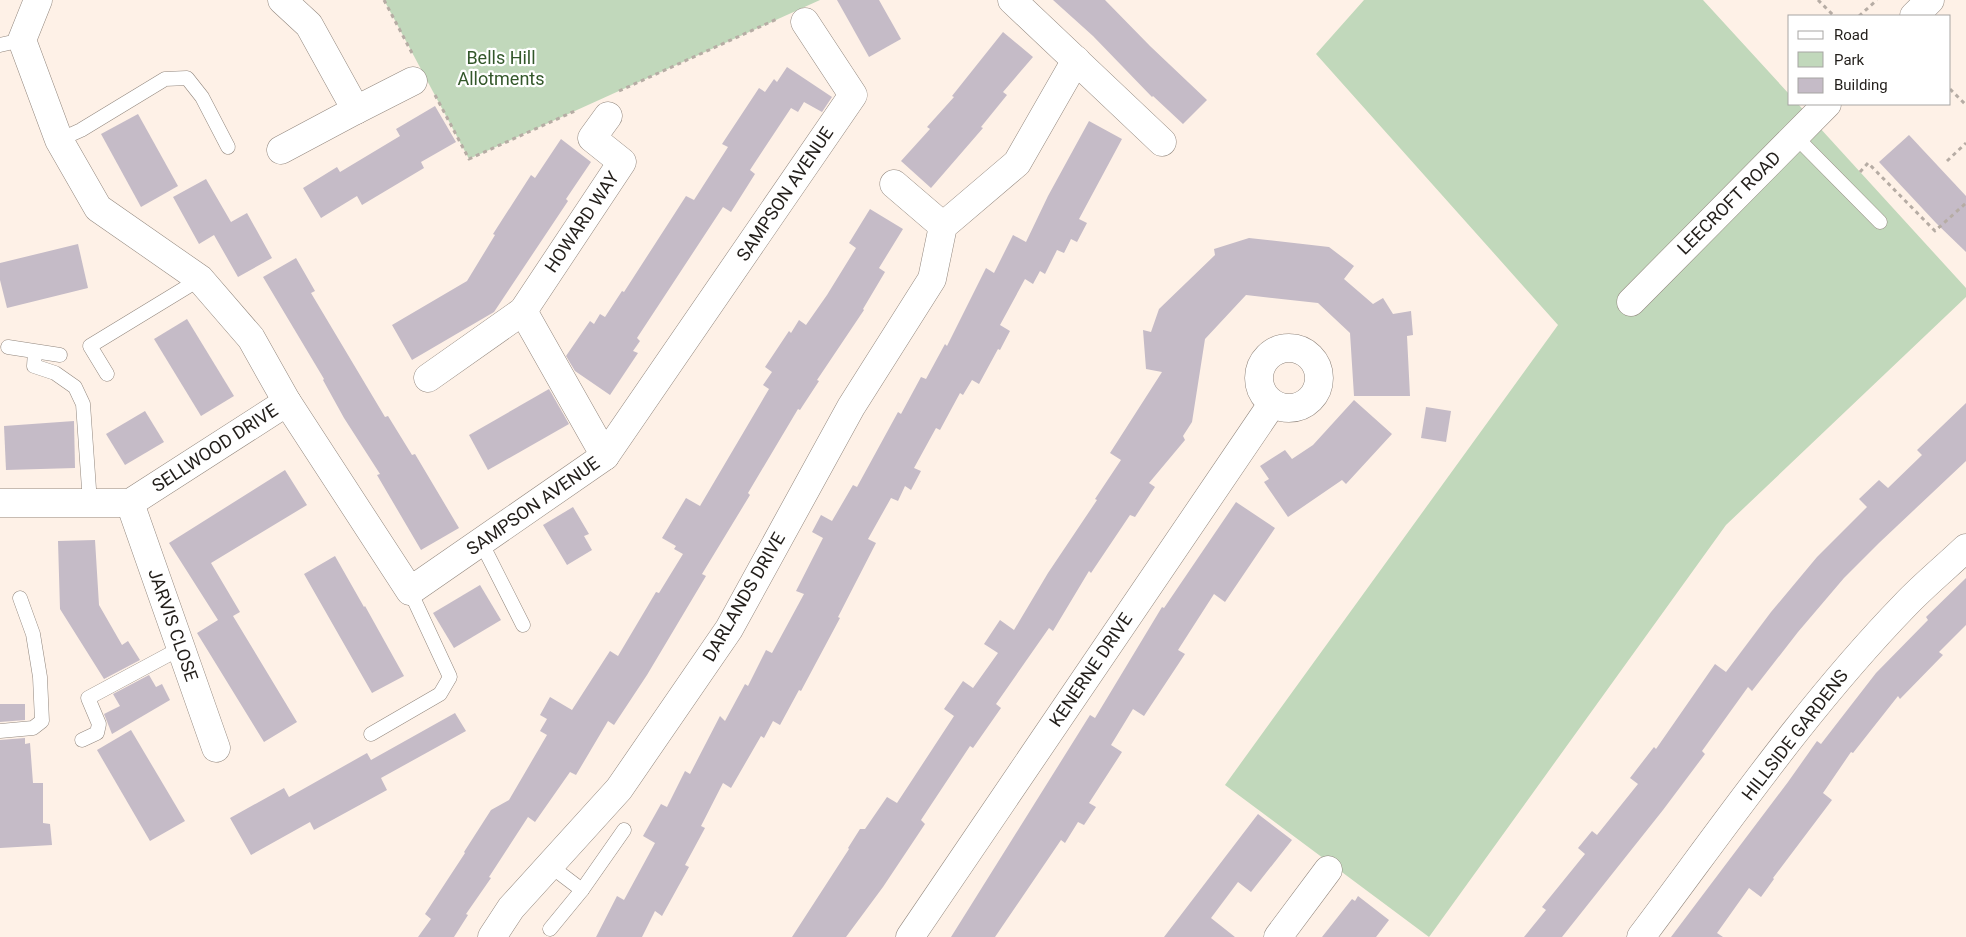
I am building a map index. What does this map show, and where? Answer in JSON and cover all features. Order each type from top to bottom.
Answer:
[{"type":"street","name":"SELLWOOD DRIVE","points":[[38,0],[11,42],[59,140],[98,208],[200,279],[251,338],[288,402],[130,503]]},
{"type":"street","points":[[282,0],[309,24],[356,110]]},
{"type":"street","points":[[1012,0],[1162,142]]},
{"type":"street","points":[[1915,15],[1930,0]]},
{"type":"street","name":"SAMPSON AVENUE","points":[[410,591],[605,456],[853,95],[794,19]]},
{"type":"street","points":[[894,184],[943,226],[1017,163],[1076,60]]},
{"type":"street","points":[[281,150],[420,77]]},
{"type":"street","name":"HOWARD WAY","points":[[428,378],[523,311],[622,162],[592,138],[602,105]]},
{"type":"street","name":"LEECROFT ROAD","points":[[1631,302],[1826,105]]},
{"type":"street","name":"DARLANDS DRIVE","points":[[492,937],[511,908],[619,789],[728,629],[851,406],[932,278],[943,226]]},
{"type":"street","points":[[523,311],[605,456]]},
{"type":"street","points":[[288,402],[410,591]]},
{"type":"street","name":"KENERNE DRIVE","points":[[910,937],[1272,404]]},
{"type":"street","points":[[0,503],[130,503]]},
{"type":"street","name":"JARVIS CLOSE","points":[[130,503],[216,748]]},
{"type":"street","name":"HILLSIDE GARDENS","points":[[1641,937],[1793,735],[1855,660],[1906,604],[1966,548]]},
{"type":"street","points":[[1278,937],[1328,870]]},
{"type":"lane","points":[[59,140],[81,130],[166,79],[187,78],[202,97],[228,147]]},
{"type":"lane","points":[[1795,136],[1880,222]]},
{"type":"lane","points":[[107,374],[90,346],[200,279]]},
{"type":"lane","points":[[8,348],[60,355]]},
{"type":"lane","points":[[35,352],[34,366],[55,373],[75,387],[83,404],[90,502]]},
{"type":"lane","points":[[481,542],[523,625]]},
{"type":"lane","points":[[370,734],[440,694],[450,677],[410,591]]},
{"type":"lane","points":[[0,731],[33,728],[42,721],[40,678],[33,634],[20,598]]},
{"type":"lane","points":[[82,740],[97,732],[99,724],[88,698],[181,648]]},
{"type":"lane","points":[[550,929],[582,890],[624,830]]},
{"type":"lane","points":[[549,865],[582,890]]},
{"type":"path","points":[[384,0],[420,77],[469,159],[602,105],[794,19]]},
{"type":"path","points":[[1818,0],[1833,15]]},
{"type":"path","points":[[1860,15],[1877,0]]},
{"type":"path","points":[[1951,90],[1966,105]]},
{"type":"path","points":[[1947,161],[1966,142]]},
{"type":"path","points":[[1847,188],[1868,163],[1935,231],[1966,203]]},
{"type":"green space","name":"Bells Hill Allotments","points":[[384,0],[820,0],[469,159]]},
{"type":"green space","points":[[1364,0],[1703,0],[1788,93],[1788,105],[1799,105],[1966,288],[1966,297],[1726,525],[1429,937],[1225,785],[1558,325],[1316,54]]},
{"type":"building","points":[[837,0],[879,0],[901,39],[869,57]]},
{"type":"building","points":[[1053,0],[1105,0],[1207,100],[1183,124],[1152,97],[1093,36]]},
{"type":"building","points":[[1003,32],[1033,57],[1003,92],[1007,95],[981,127],[983,128],[931,188],[901,161],[930,129],[927,127],[954,97],[952,96]]},
{"type":"building","points":[[787,67],[832,97],[822,112],[804,102],[798,112],[791,108],[750,170],[755,174],[731,212],[723,207],[637,338],[640,341],[633,351],[638,353],[610,395],[575,371],[566,356],[590,321],[594,324],[600,314],[605,317],[622,291],[624,292],[686,196],[694,200],[728,147],[722,144],[759,88],[765,92],[774,79],[777,82]]},
{"type":"building","points":[[435,106],[456,142],[421,162],[424,168],[362,205],[357,196],[321,218],[303,188],[337,167],[340,172],[400,136],[396,129]]},
{"type":"building","points":[[138,114],[178,186],[141,207],[101,134]]},
{"type":"building","points":[[1089,121],[1122,139],[1079,219],[1087,223],[1077,242],[1071,239],[1064,253],[1057,250],[1045,274],[1040,271],[1033,284],[1025,279],[1000,325],[1010,331],[1000,350],[998,349],[979,384],[972,380],[963,395],[960,393],[940,430],[936,428],[914,468],[921,471],[911,490],[905,486],[898,501],[891,498],[868,539],[876,543],[838,617],[840,618],[801,691],[799,690],[780,725],[773,721],[764,738],[761,736],[731,788],[723,783],[701,826],[705,828],[685,865],[689,867],[662,916],[655,911],[642,937],[596,937],[617,896],[624,900],[655,843],[643,836],[661,804],[667,807],[685,771],[690,774],[720,716],[725,721],[745,684],[748,686],[766,650],[772,653],[804,594],[796,591],[823,538],[812,532],[821,515],[832,521],[853,485],[857,487],[898,412],[901,414],[921,377],[926,379],[945,344],[947,346],[986,268],[994,273],[1013,235],[1026,242],[1048,196]]},
{"type":"building","points":[[1909,135],[1966,196],[1966,252],[1879,162]]},
{"type":"building","points":[[561,139],[591,162],[566,199],[568,201],[494,312],[412,360],[392,325],[467,281],[495,235],[493,234],[531,175],[535,178]]},
{"type":"building","points":[[206,179],[231,222],[247,213],[272,258],[238,277],[214,235],[199,244],[173,197]]},
{"type":"building","points":[[870,209],[903,229],[879,268],[885,272],[864,310],[817,380],[819,381],[800,410],[798,409],[748,493],[750,495],[702,574],[706,576],[647,675],[614,725],[608,721],[576,775],[570,772],[535,822],[528,817],[489,877],[491,878],[466,914],[468,915],[454,937],[418,937],[431,919],[425,914],[464,852],[491,810],[509,800],[547,735],[540,731],[547,719],[540,715],[550,697],[572,710],[610,651],[618,656],[656,592],[659,593],[683,554],[674,549],[676,546],[662,538],[686,498],[700,506],[769,389],[763,385],[772,372],[765,367],[789,331],[791,333],[799,320],[806,325],[827,295],[856,248],[849,243]]},
{"type":"building","points":[[1249,238],[1329,247],[1354,266],[1344,279],[1373,304],[1383,298],[1393,314],[1411,311],[1413,335],[1407,336],[1410,396],[1354,396],[1350,333],[1318,303],[1246,295],[1205,339],[1192,422],[1183,436],[1185,440],[1149,483],[1155,487],[1135,517],[1130,515],[1091,573],[1089,571],[1053,631],[1049,628],[996,704],[1001,708],[973,748],[970,746],[921,820],[925,824],[883,887],[846,937],[792,937],[860,829],[865,829],[887,797],[897,803],[954,716],[944,709],[963,681],[973,688],[998,653],[984,644],[1000,620],[1014,630],[1048,573],[1097,500],[1095,499],[1121,460],[1110,453],[1162,372],[1146,369],[1143,330],[1151,332],[1159,309],[1215,255],[1214,249]]},
{"type":"building","points":[[78,244],[88,288],[7,308],[0,280],[0,263]]},
{"type":"building","points":[[296,258],[315,291],[311,293],[385,417],[388,416],[412,455],[415,454],[459,528],[421,550],[377,475],[380,474],[344,418],[324,379],[263,277]]},
{"type":"building","points":[[187,319],[234,396],[201,416],[154,339]]},
{"type":"building","points":[[549,389],[569,424],[488,470],[469,435]]},
{"type":"building","points":[[1354,400],[1392,434],[1346,484],[1342,480],[1288,517],[1264,482],[1269,479],[1260,466],[1285,450],[1292,459],[1313,445]]},
{"type":"building","points":[[1966,403],[1966,461],[1844,578],[1798,632],[1752,691],[1748,687],[1702,751],[1705,754],[1562,937],[1524,937],[1546,910],[1542,907],[1585,854],[1578,848],[1592,831],[1597,835],[1638,784],[1630,778],[1654,747],[1656,749],[1715,664],[1726,672],[1771,612],[1817,557],[1867,507],[1859,499],[1879,480],[1888,488],[1922,455],[1917,450]]},
{"type":"building","points":[[1426,407],[1451,411],[1446,442],[1421,438]]},
{"type":"building","points":[[145,411],[164,442],[125,465],[106,434]]},
{"type":"building","points":[[74,421],[75,468],[6,470],[4,426]]},
{"type":"building","points":[[285,470],[307,505],[211,563],[240,612],[233,616],[297,722],[264,742],[197,633],[218,620],[169,543]]},
{"type":"building","points":[[1236,502],[1275,528],[1225,602],[1214,594],[1178,650],[1185,654],[1144,716],[1133,709],[1111,745],[1122,752],[1089,803],[1096,807],[1084,825],[1078,822],[1065,843],[1061,840],[995,937],[951,937],[1090,715],[1095,718],[1162,607],[1164,608]]},
{"type":"building","points":[[573,507],[589,534],[584,536],[592,550],[567,565],[543,525]]},
{"type":"building","points":[[95,540],[99,605],[122,645],[128,641],[140,660],[104,679],[60,609],[58,541]]},
{"type":"building","points":[[335,556],[404,676],[372,693],[304,574]]},
{"type":"building","points":[[1966,578],[1966,625],[1939,652],[1943,655],[1900,699],[1898,696],[1853,753],[1851,752],[1823,793],[1832,800],[1773,878],[1761,897],[1749,888],[1717,933],[1723,937],[1671,937],[1817,741],[1821,744],[1876,673],[1928,620],[1926,617]]},
{"type":"building","points":[[480,585],[501,620],[454,648],[433,613]]},
{"type":"building","points":[[149,675],[156,687],[162,684],[170,700],[112,734],[104,714],[120,706],[113,694]]},
{"type":"building","points":[[0,704],[25,704],[25,720],[0,722]]},
{"type":"building","points":[[455,713],[466,731],[381,778],[387,790],[314,830],[310,822],[251,855],[230,818],[284,788],[289,797],[367,753],[371,760]]},
{"type":"building","points":[[131,730],[185,821],[150,841],[97,750]]},
{"type":"building","points":[[25,738],[25,744],[30,743],[33,783],[43,783],[43,823],[50,824],[52,845],[0,848],[0,740]]},
{"type":"building","points":[[1258,814],[1292,840],[1251,892],[1238,882],[1211,918],[1235,937],[1164,937]]},
{"type":"building","points":[[1358,896],[1389,920],[1376,937],[1322,937],[1352,899],[1355,901]]}]
